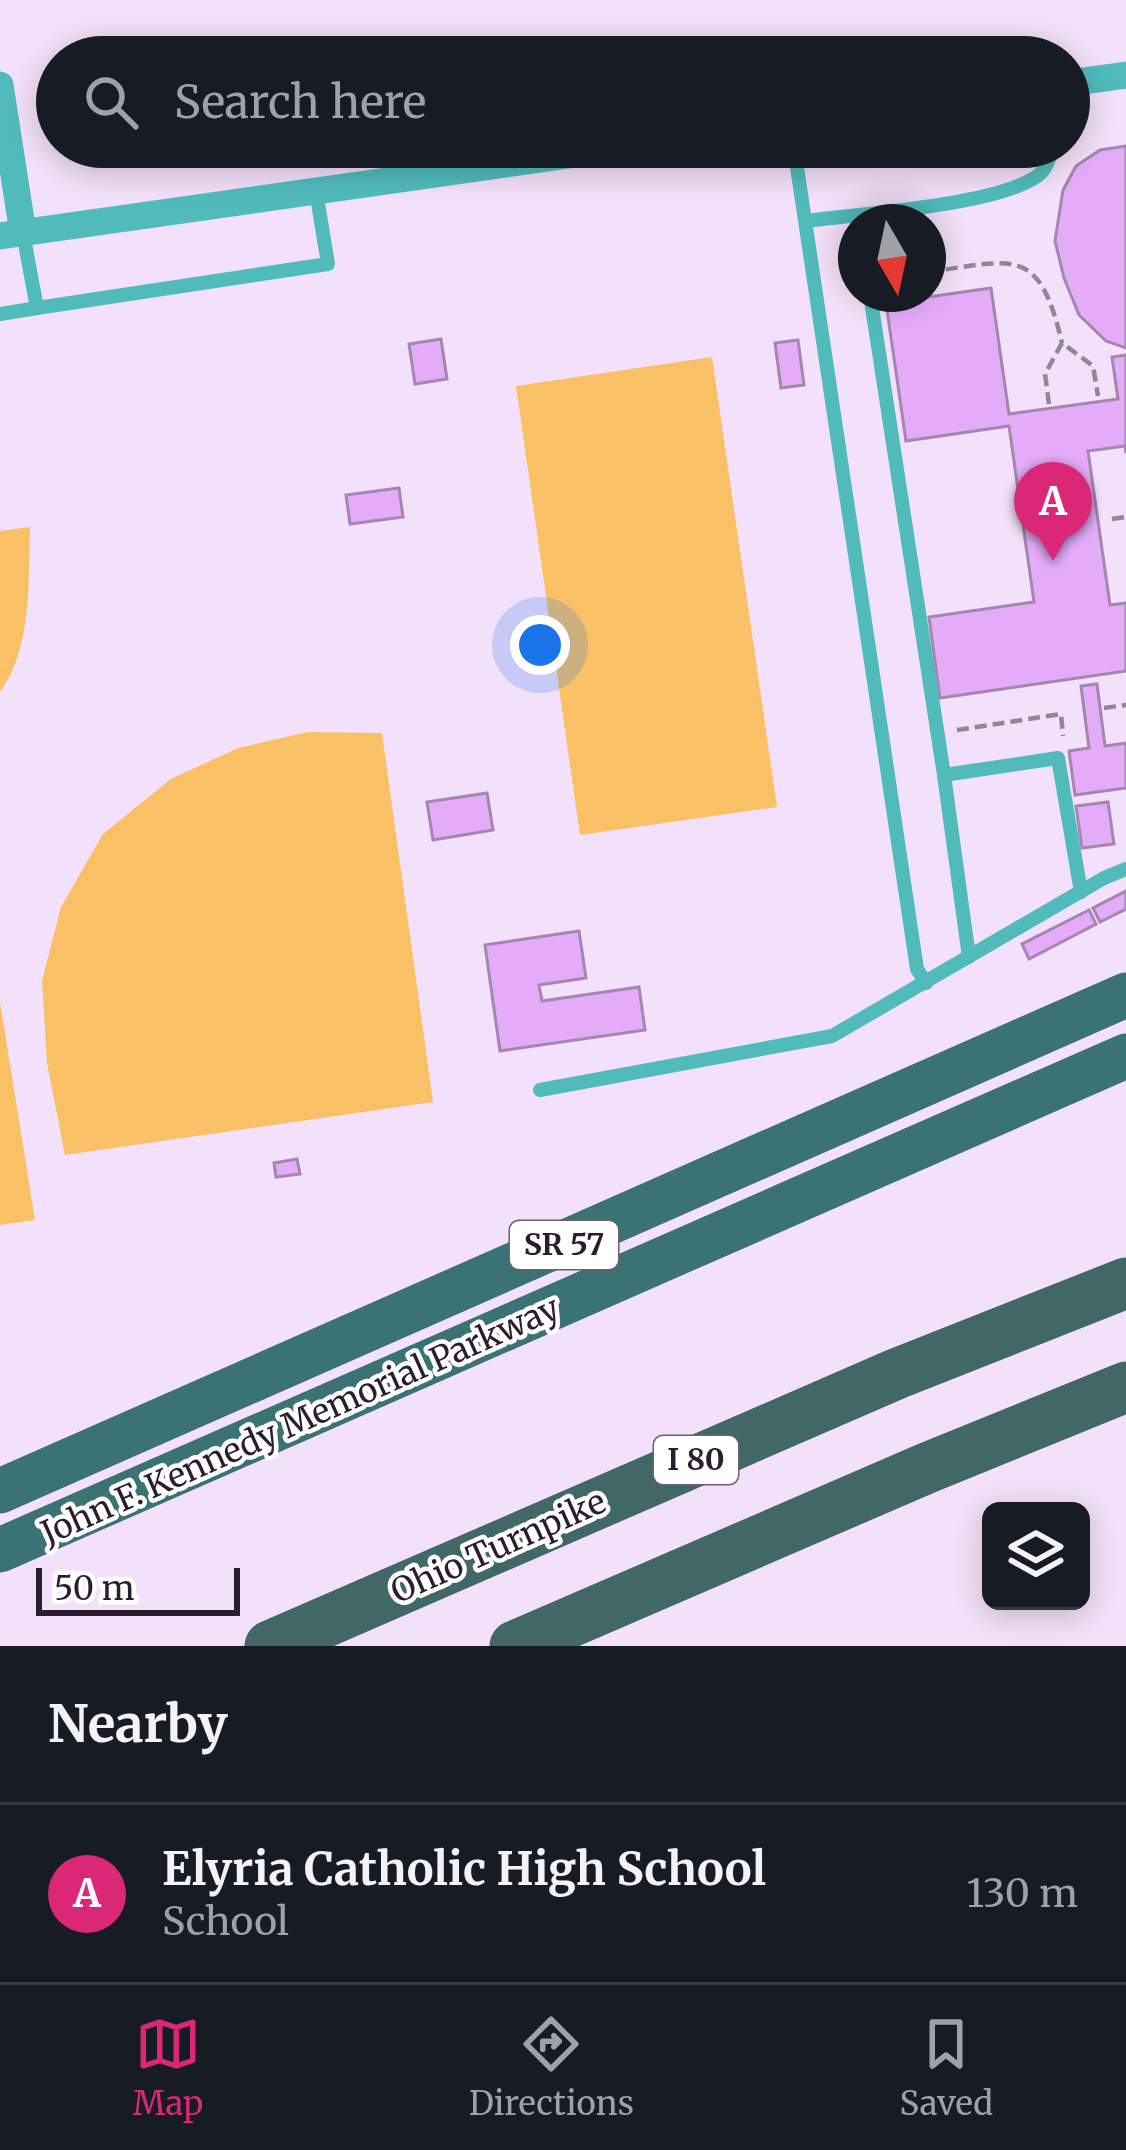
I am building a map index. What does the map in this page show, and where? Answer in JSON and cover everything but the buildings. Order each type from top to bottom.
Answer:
[{"type":"highway","name":"John F. Kennedy Memorial Parkway","points":[[0,1491],[1126,995]]},
{"type":"highway","name":"John F. Kennedy Memorial Parkway","points":[[0,1550],[1126,1056]]},
{"type":"highway","name":"Ohio Turnpike","points":[[270,1646],[896,1374],[1126,1283]]},
{"type":"highway","points":[[515,1646],[1126,1387]]},
{"type":"street","points":[[1090,80],[1126,75]]},
{"type":"street","points":[[0,85],[11,235],[478,168]]},
{"type":"lane","points":[[797,168],[916,969],[926,983]]},
{"type":"lane","points":[[930,204],[1016,188],[1044,168]]},
{"type":"lane","points":[[0,314],[328,264],[316,191]]},
{"type":"lane","points":[[806,221],[838,219]]},
{"type":"lane","points":[[11,235],[37,308]]},
{"type":"lane","points":[[873,312],[969,957]]},
{"type":"lane","points":[[944,776],[1058,758],[1081,892]]},
{"type":"lane","points":[[540,1090],[832,1036],[1126,869]]},
{"type":"path","points":[[946,269],[1002,261],[1039,277],[1052,298],[1062,343],[1093,366],[1097,397]]},
{"type":"path","points":[[1049,404],[1045,374],[1062,343]]},
{"type":"path","points":[[1112,519],[1126,517]]},
{"type":"path","points":[[1104,708],[1126,704]]},
{"type":"path","points":[[944,731],[1061,714],[1065,747]]},
{"type":"shaded area","points":[[712,357],[777,807],[580,835],[516,386]]},
{"type":"shaded area","points":[[30,527],[23,634],[0,692],[0,531]]},
{"type":"shaded area","points":[[308,732],[382,733],[433,1102],[65,1155],[47,1063],[42,981],[61,907],[103,834],[171,779],[238,748]]},
{"type":"shaded area","points":[[0,1002],[35,1220],[0,1225]]},
{"type":"place","name":"Elyria Catholic High School","points":[[1053,561]]}]
